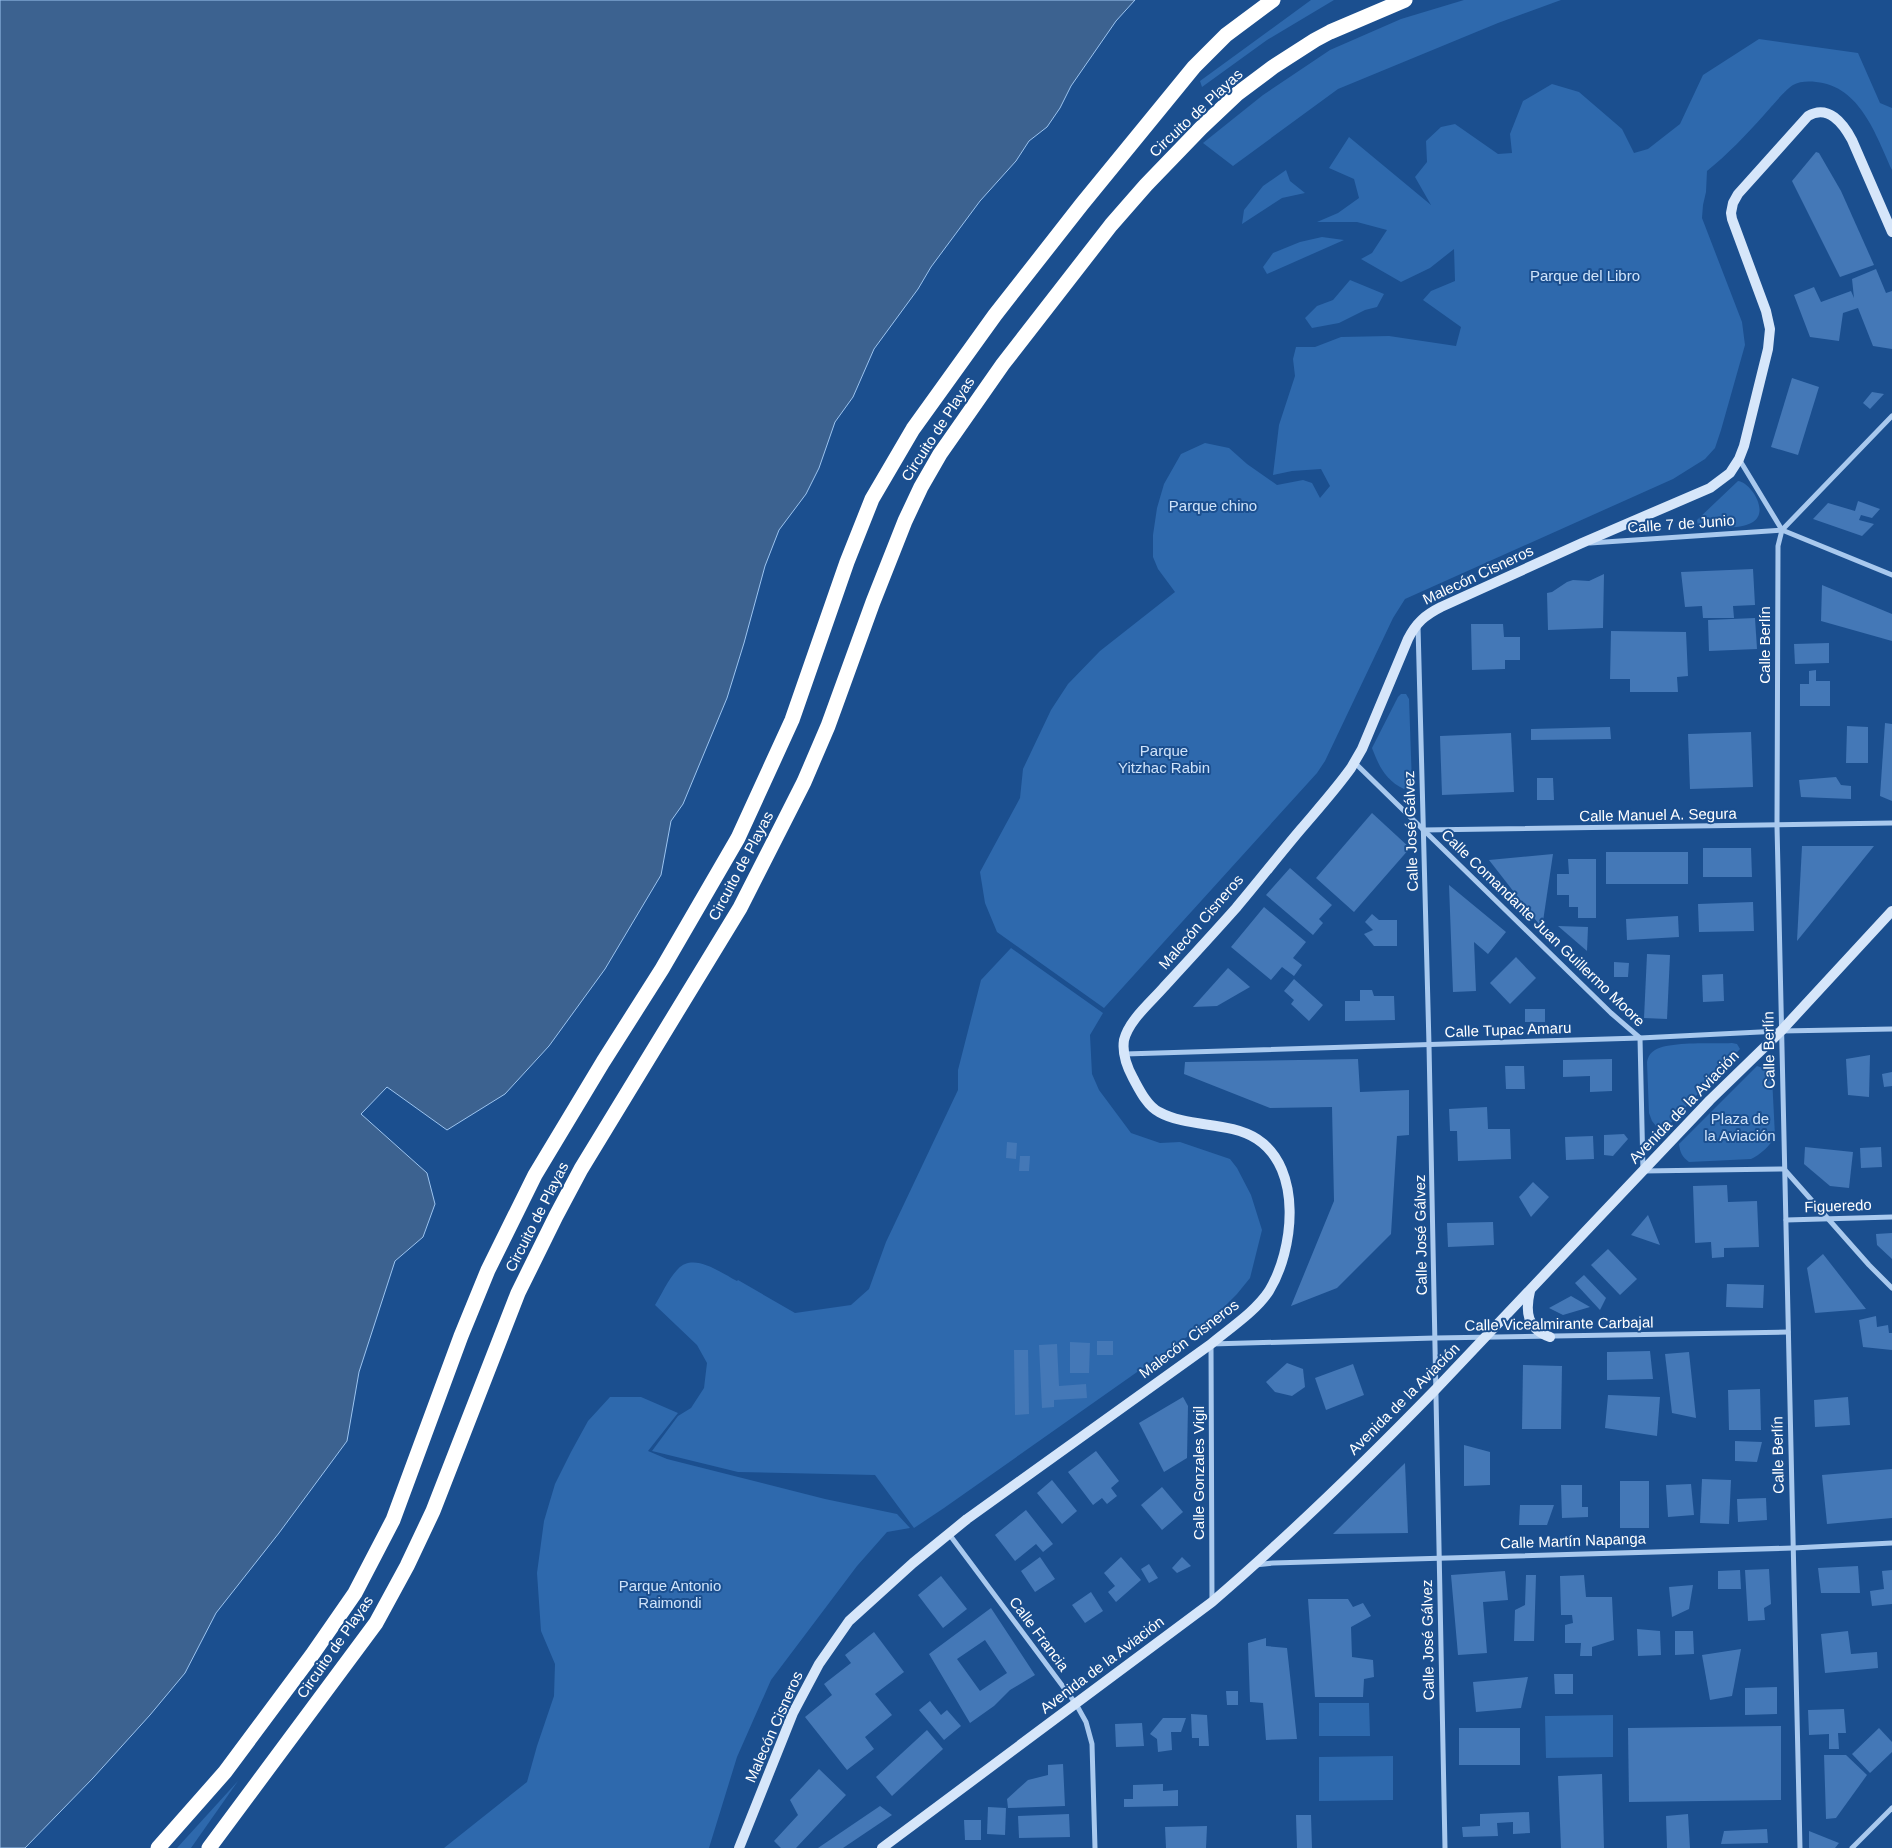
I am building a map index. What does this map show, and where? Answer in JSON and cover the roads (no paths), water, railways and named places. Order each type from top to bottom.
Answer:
[{"type":"highway","name":"Circuito de Playas","points":[[158,1848],[225,1772],[312,1655],[355,1593],[393,1520],[461,1336],[488,1270],[535,1175],[662,969],[738,838],[792,720],[847,562],[872,499],[913,429],[1001,308],[1082,204],[1194,67],[1226,35],[1273,0]]},
{"type":"highway","name":"Circuito de Playas","points":[[209,1848],[376,1623],[407,1566],[433,1511],[518,1294],[556,1216],[590,1154],[740,908],[804,782],[828,726],[905,521],[921,487],[940,454],[1002,364],[1105,233],[1201,128],[1237,94],[1273,67],[1315,40],[1405,0]]},
{"type":"street","name":"Malecón Cisneros","points":[[739,1848],[793,1713],[819,1664],[849,1621],[948,1533],[1211,1344],[1257,1305],[1268,1292],[1280,1268],[1287,1243],[1290,1212],[1282,1167],[1272,1152],[1256,1139],[1239,1131],[1168,1116],[1157,1111],[1140,1092],[1128,1069],[1124,1054],[1124,1042],[1128,1029],[1236,908],[1355,763],[1408,639],[1418,622],[1430,613],[1582,543],[1710,488],[1730,472],[1739,459],[1770,336],[1766,311],[1732,219],[1732,208],[1735,198],[1802,120],[1813,113],[1825,112],[1836,118],[1849,134],[1892,232]]},
{"type":"street","points":[[1739,459],[1782,530],[1892,416]]},
{"type":"street","name":"Calle 7 de Junio","points":[[1582,543],[1782,530],[1892,575]]},
{"type":"street","name":"Calle Berlín","points":[[1782,530],[1777,562],[1777,826],[1800,1848]]},
{"type":"street","name":"Calle José Gálvez","points":[[1418,622],[1429,1045],[1445,1848]]},
{"type":"street","name":"Calle Comandante Juan Guillermo Moore","points":[[1355,763],[1611,1013],[1640,1038],[1643,1171]]},
{"type":"street","name":"Calle Manuel A. Segura","points":[[1423,830],[1892,823]]},
{"type":"street","name":"Avenida de la Aviación","points":[[882,1848],[1212,1602],[1255,1566],[1436,1389],[1710,1100],[1781,1031],[1892,911]]},
{"type":"street","name":"Calle Tupac Amaru","points":[[1124,1054],[1640,1038],[1781,1031],[1892,1029]]},
{"type":"street","points":[[1643,1171],[1784,1169],[1827,1219],[1892,1288]]},
{"type":"street","name":"Figueredo","points":[[1786,1220],[1892,1217]]},
{"type":"street","points":[[1530,1290],[1527,1306],[1528,1316],[1537,1329],[1550,1337]]},
{"type":"street","name":"Calle Vicealmirante Carbajal","points":[[1211,1344],[1788,1332]]},
{"type":"street","name":"Calle Gonzales Vigil","points":[[1211,1344],[1212,1602]]},
{"type":"street","name":"Calle Francia","points":[[948,1533],[1076,1704],[1086,1722],[1092,1744],[1095,1848]]},
{"type":"street","name":"Calle Martín Napanga","points":[[1255,1566],[1273,1563],[1439,1557],[1793,1548],[1892,1543]]},
{"type":"street","points":[[1852,1848],[1892,1808]]},
{"type":"park label","name":"Parque del Libro","points":[[1585,276]]},
{"type":"park label","name":"Parque chino","points":[[1213,506]]},
{"type":"park label","name":"Parque Yitzhac Rabin","points":[[1164,760]]},
{"type":"park label","name":"Plaza de la Aviación","points":[[1740,1128]]},
{"type":"park label","name":"Parque Antonio Raimondi","points":[[670,1594]]}]
